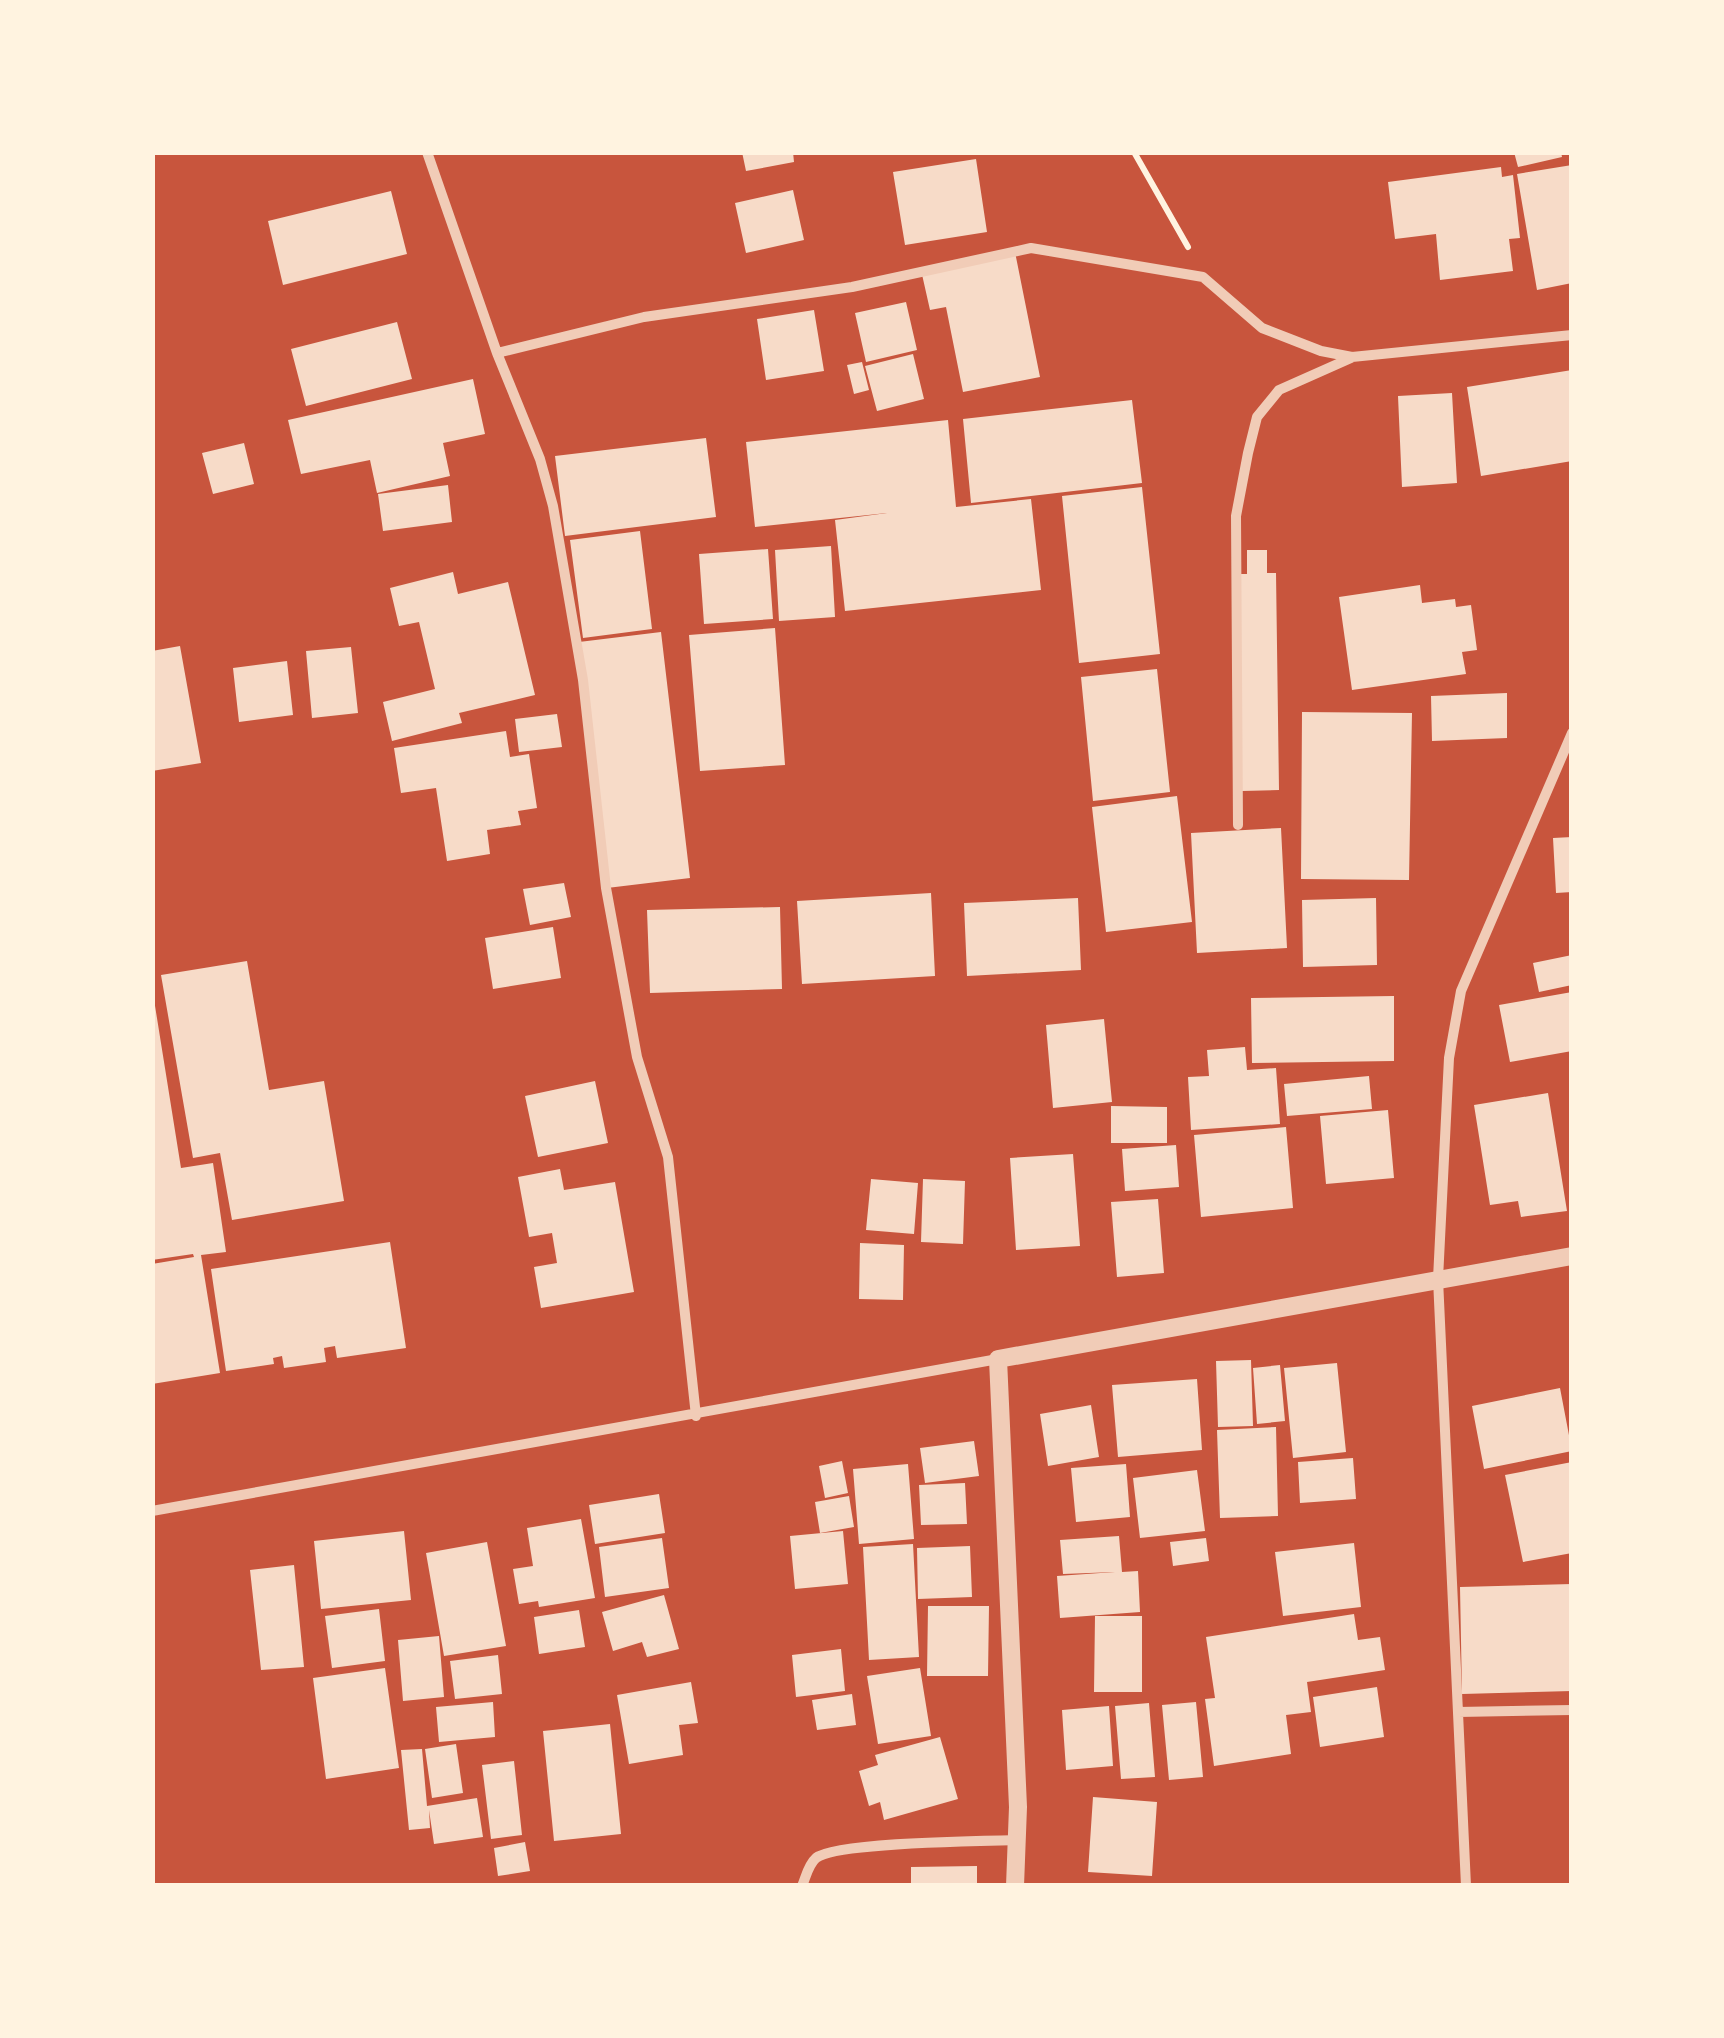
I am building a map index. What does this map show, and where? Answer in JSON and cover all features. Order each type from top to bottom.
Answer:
[{"type":"street","points":[[427,152],[540,460],[553,506],[583,680],[606,888],[637,1057],[668,1157],[696,1416]]},
{"type":"street","points":[[498,354],[644,317],[852,287],[1032,248],[1203,276],[1262,328],[1352,358]]},
{"type":"street","points":[[1238,825],[1236,516],[1257,417],[1279,390],[1352,358],[1572,335]]},
{"type":"street","points":[[1466,1886],[1438,1279],[1446,1095],[1454,1018],[1461,991],[1572,733]]},
{"type":"street","points":[[152,1511],[1572,1256]]},
{"type":"street","points":[[998,1359],[1010,1598],[1015,1886]]},
{"type":"street","points":[[1458,1712],[1572,1710]]},
{"type":"street","points":[[802,1886],[811,1864],[831,1851],[1017,1840]]},
{"type":"path","points":[[1134,152],[1203,276]]},
{"type":"building","points":[[742,152],[793,152],[794,162],[746,171]]},
{"type":"building","points":[[1514,152],[1561,152],[1562,157],[1518,167]]},
{"type":"building","points":[[976,159],[987,232],[905,245],[893,172]]},
{"type":"building","points":[[1572,165],[1572,283],[1537,290],[1517,174]]},
{"type":"building","points":[[1501,167],[1502,177],[1513,175],[1520,238],[1509,239],[1513,271],[1440,280],[1436,234],[1395,239],[1388,182]]},
{"type":"building","points":[[793,190],[804,240],[746,253],[735,203]]},
{"type":"building","points":[[391,191],[407,254],[283,285],[268,221]]},
{"type":"building","points":[[1015,252],[1040,377],[963,392],[946,307],[930,310],[921,270]]},
{"type":"building","points":[[906,302],[917,350],[866,362],[855,313]]},
{"type":"building","points":[[814,310],[824,371],[766,380],[757,319]]},
{"type":"building","points":[[397,322],[412,379],[306,406],[291,349]]},
{"type":"building","points":[[913,354],[924,399],[877,411],[865,366]]},
{"type":"building","points":[[862,362],[869,390],[854,394],[847,365]]},
{"type":"building","points":[[1572,370],[1572,461],[1481,476],[1467,387]]},
{"type":"building","points":[[473,379],[485,434],[443,443],[450,476],[377,493],[370,460],[301,474],[288,420]]},
{"type":"building","points":[[1452,393],[1457,483],[1402,487],[1398,396]]},
{"type":"building","points":[[1132,400],[1142,483],[971,503],[963,419]]},
{"type":"building","points":[[948,420],[956,507],[1031,499],[1041,590],[845,611],[835,520],[887,513],[755,527],[746,442]]},
{"type":"building","points":[[706,438],[716,517],[565,536],[555,456]]},
{"type":"building","points":[[244,443],[254,484],[213,494],[202,453]]},
{"type":"building","points":[[448,485],[452,522],[383,531],[378,494]]},
{"type":"building","points":[[1142,487],[1160,654],[1079,663],[1062,496]]},
{"type":"building","points":[[640,531],[652,629],[583,638],[570,540]]},
{"type":"building","points":[[831,546],[835,617],[779,621],[775,550]]},
{"type":"building","points":[[768,549],[773,619],[704,624],[699,554]]},
{"type":"building","points":[[1247,550],[1267,550],[1267,573],[1276,573],[1279,790],[1242,791],[1238,574],[1247,574]]},
{"type":"building","points":[[453,572],[458,594],[508,582],[535,695],[459,713],[462,723],[392,741],[383,702],[435,689],[419,622],[399,626],[390,588]]},
{"type":"building","points":[[1420,585],[1422,603],[1455,599],[1456,607],[1471,605],[1477,650],[1462,652],[1466,674],[1352,690],[1339,597]]},
{"type":"building","points":[[775,628],[785,765],[700,771],[689,635]]},
{"type":"building","points":[[661,632],[690,878],[607,888],[579,642]]},
{"type":"building","points":[[180,646],[201,763],[152,771],[152,651]]},
{"type":"building","points":[[351,647],[358,713],[312,718],[306,651]]},
{"type":"building","points":[[287,661],[293,715],[239,722],[233,668]]},
{"type":"building","points":[[1157,669],[1170,792],[1093,801],[1081,677]]},
{"type":"building","points":[[1507,693],[1507,738],[1432,741],[1431,696]]},
{"type":"building","points":[[1302,712],[1412,713],[1409,880],[1301,879]]},
{"type":"building","points":[[557,714],[562,747],[519,752],[515,719]]},
{"type":"building","points":[[506,731],[510,757],[529,754],[537,808],[518,811],[521,825],[487,830],[490,854],[447,861],[436,788],[401,793],[394,748]]},
{"type":"building","points":[[1177,796],[1192,922],[1106,932],[1092,807]]},
{"type":"building","points":[[1281,828],[1287,948],[1197,953],[1191,833]]},
{"type":"building","points":[[1572,837],[1572,892],[1556,893],[1553,838]]},
{"type":"building","points":[[564,883],[571,917],[530,925],[523,889]]},
{"type":"building","points":[[931,893],[935,976],[802,984],[797,901]]},
{"type":"building","points":[[1078,898],[1081,970],[967,976],[964,903]]},
{"type":"building","points":[[1376,898],[1377,965],[1303,967],[1302,900]]},
{"type":"building","points":[[780,907],[782,989],[650,993],[647,910]]},
{"type":"building","points":[[553,927],[561,978],[493,989],[485,938]]},
{"type":"building","points":[[1572,955],[1572,985],[1539,992],[1533,963]]},
{"type":"building","points":[[247,961],[269,1090],[324,1081],[344,1201],[232,1220],[220,1153],[193,1158],[161,975]]},
{"type":"building","points":[[152,987],[181,1168],[213,1163],[226,1252],[201,1255],[220,1373],[152,1384],[152,1264],[194,1257],[193,1254],[152,1260]]},
{"type":"building","points":[[1572,992],[1572,1051],[1510,1062],[1499,1005]]},
{"type":"building","points":[[1394,996],[1394,1061],[1252,1063],[1251,998]]},
{"type":"building","points":[[1104,1019],[1112,1102],[1053,1108],[1046,1025]]},
{"type":"building","points":[[1245,1047],[1247,1070],[1276,1068],[1280,1124],[1191,1130],[1188,1077],[1209,1076],[1207,1050]]},
{"type":"building","points":[[1369,1076],[1372,1109],[1287,1116],[1284,1084]]},
{"type":"building","points":[[595,1081],[608,1143],[538,1157],[525,1096]]},
{"type":"building","points":[[1548,1093],[1567,1211],[1521,1217],[1518,1201],[1490,1205],[1474,1105]]},
{"type":"building","points":[[1111,1106],[1167,1107],[1167,1143],[1111,1143]]},
{"type":"building","points":[[1388,1110],[1394,1178],[1326,1184],[1320,1116]]},
{"type":"building","points":[[1286,1127],[1293,1208],[1201,1217],[1194,1135]]},
{"type":"building","points":[[1176,1145],[1179,1187],[1125,1191],[1122,1149]]},
{"type":"building","points":[[1073,1154],[1080,1246],[1016,1250],[1010,1158]]},
{"type":"building","points":[[560,1169],[564,1190],[615,1182],[634,1292],[541,1308],[534,1267],[557,1263],[552,1233],[529,1237],[518,1177]]},
{"type":"building","points":[[871,1179],[918,1183],[914,1234],[866,1230]]},
{"type":"building","points":[[923,1179],[965,1181],[963,1244],[921,1242]]},
{"type":"building","points":[[1158,1199],[1164,1273],[1117,1277],[1111,1202]]},
{"type":"building","points":[[390,1242],[406,1348],[337,1358],[335,1346],[324,1348],[326,1362],[284,1368],[282,1356],[273,1358],[274,1364],[226,1371],[211,1269]]},
{"type":"building","points":[[860,1243],[904,1245],[903,1300],[859,1299]]},
{"type":"building","points":[[1251,1360],[1253,1426],[1218,1427],[1216,1361]]},
{"type":"building","points":[[1337,1363],[1346,1452],[1293,1458],[1284,1368]]},
{"type":"building","points":[[1280,1365],[1285,1421],[1257,1424],[1253,1368]]},
{"type":"building","points":[[1197,1379],[1202,1450],[1118,1457],[1112,1385]]},
{"type":"building","points":[[1560,1388],[1572,1451],[1484,1469],[1472,1406]]},
{"type":"building","points":[[1091,1405],[1099,1457],[1048,1466],[1040,1414]]},
{"type":"building","points":[[1276,1427],[1278,1516],[1220,1518],[1217,1430]]},
{"type":"building","points":[[974,1441],[979,1476],[925,1483],[920,1448]]},
{"type":"building","points":[[1353,1458],[1356,1499],[1300,1503],[1298,1462]]},
{"type":"building","points":[[842,1461],[848,1493],[825,1498],[819,1466]]},
{"type":"building","points":[[1572,1462],[1572,1553],[1523,1562],[1505,1475]]},
{"type":"building","points":[[908,1464],[914,1539],[859,1544],[853,1469]]},
{"type":"building","points":[[1126,1464],[1130,1517],[1076,1522],[1071,1468]]},
{"type":"building","points":[[1197,1470],[1205,1531],[1140,1538],[1133,1478]]},
{"type":"building","points":[[965,1483],[967,1524],[921,1525],[919,1485]]},
{"type":"building","points":[[659,1494],[665,1533],[595,1544],[589,1505]]},
{"type":"building","points":[[849,1496],[854,1527],[820,1533],[815,1502]]},
{"type":"building","points":[[581,1519],[595,1598],[539,1607],[538,1601],[519,1604],[513,1569],[533,1566],[527,1528]]},
{"type":"building","points":[[404,1531],[411,1600],[321,1609],[314,1541]]},
{"type":"building","points":[[843,1531],[848,1584],[795,1589],[790,1536]]},
{"type":"building","points":[[1119,1536],[1122,1572],[1138,1571],[1140,1612],[1060,1618],[1057,1576],[1115,1572],[1063,1574],[1060,1540]]},
{"type":"building","points":[[662,1538],[669,1588],[605,1597],[599,1547]]},
{"type":"building","points":[[1206,1538],[1209,1561],[1173,1566],[1170,1542]]},
{"type":"building","points":[[487,1542],[506,1646],[444,1656],[426,1553]]},
{"type":"building","points":[[1354,1543],[1361,1607],[1283,1616],[1275,1552]]},
{"type":"building","points":[[913,1544],[919,1657],[869,1660],[863,1547]]},
{"type":"building","points":[[970,1546],[972,1597],[918,1599],[917,1548]]},
{"type":"building","points":[[294,1565],[304,1667],[261,1670],[250,1570]]},
{"type":"building","points":[[1572,1584],[1572,1691],[1462,1694],[1460,1587]]},
{"type":"building","points":[[664,1595],[679,1649],[647,1657],[642,1642],[613,1651],[602,1612]]},
{"type":"building","points":[[928,1606],[989,1606],[988,1676],[927,1676]]},
{"type":"building","points":[[379,1609],[385,1661],[332,1668],[325,1616]]},
{"type":"building","points":[[579,1610],[585,1647],[539,1654],[534,1617]]},
{"type":"building","points":[[1354,1614],[1358,1640],[1380,1637],[1385,1670],[1307,1682],[1311,1712],[1286,1715],[1291,1754],[1214,1766],[1205,1699],[1215,1698],[1206,1637]]},
{"type":"building","points":[[1095,1616],[1142,1616],[1142,1692],[1094,1692]]},
{"type":"building","points":[[439,1636],[444,1697],[403,1701],[398,1640]]},
{"type":"building","points":[[841,1649],[845,1691],[796,1697],[792,1655]]},
{"type":"building","points":[[498,1655],[502,1694],[455,1699],[450,1661]]},
{"type":"building","points":[[385,1668],[399,1768],[326,1779],[313,1678]]},
{"type":"building","points":[[920,1668],[931,1736],[878,1744],[867,1676]]},
{"type":"building","points":[[691,1682],[698,1723],[679,1725],[683,1755],[629,1764],[617,1695]]},
{"type":"building","points":[[1377,1687],[1384,1737],[1320,1747],[1313,1697]]},
{"type":"building","points":[[852,1694],[856,1725],[817,1730],[812,1700]]},
{"type":"building","points":[[493,1702],[495,1737],[439,1742],[436,1707]]},
{"type":"building","points":[[1196,1702],[1203,1777],[1169,1780],[1162,1705]]},
{"type":"building","points":[[1149,1703],[1155,1777],[1121,1779],[1115,1706]]},
{"type":"building","points":[[1109,1706],[1113,1766],[1066,1770],[1062,1710]]},
{"type":"building","points":[[610,1724],[621,1834],[554,1841],[543,1731]]},
{"type":"building","points":[[940,1737],[958,1799],[884,1820],[880,1802],[869,1806],[859,1771],[878,1765],[875,1755]]},
{"type":"building","points":[[456,1744],[463,1793],[432,1798],[425,1749]]},
{"type":"building","points":[[422,1749],[427,1806],[477,1798],[483,1837],[434,1844],[429,1810],[430,1828],[409,1830],[401,1750]]},
{"type":"building","points":[[514,1761],[522,1835],[491,1839],[482,1765]]},
{"type":"building","points":[[1093,1797],[1157,1802],[1152,1876],[1088,1872]]},
{"type":"building","points":[[525,1842],[530,1871],[498,1876],[494,1848]]},
{"type":"building","points":[[977,1866],[977,1886],[911,1886],[911,1867]]}]
